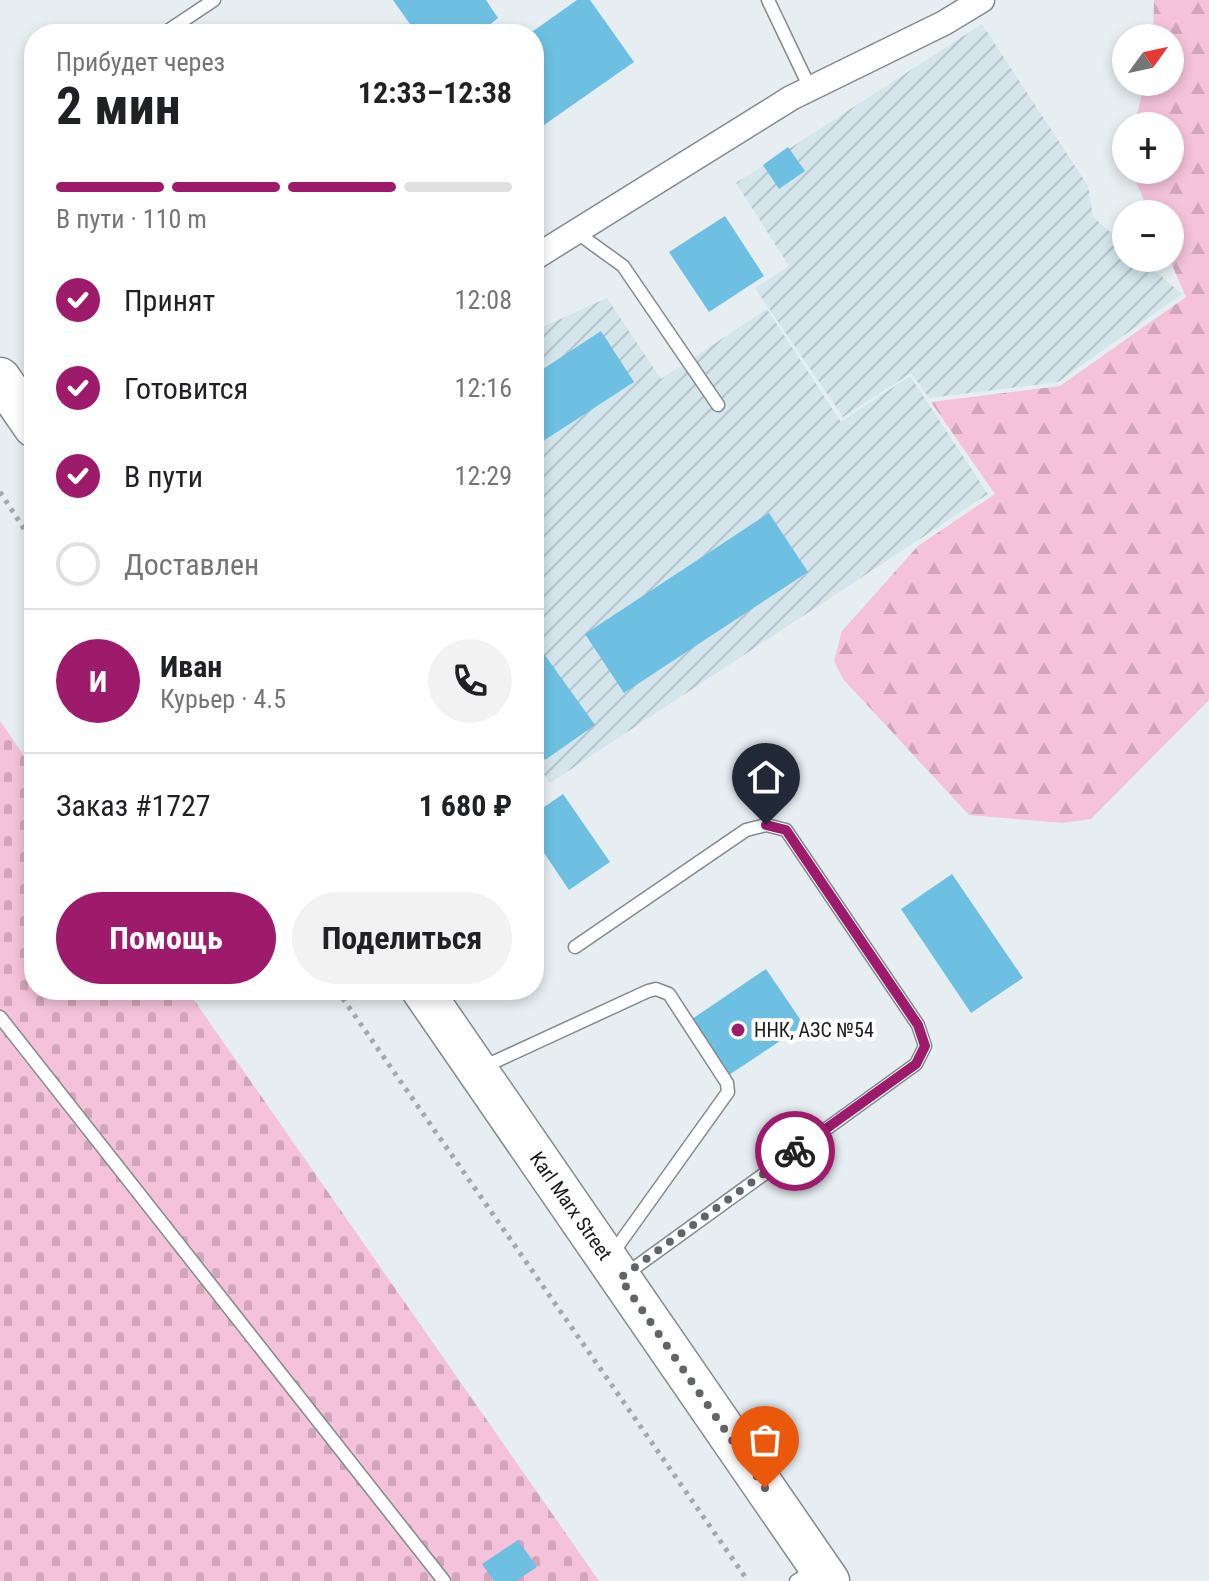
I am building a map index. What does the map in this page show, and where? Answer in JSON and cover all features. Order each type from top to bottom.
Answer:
[{"type":"highway","points":[[0,378],[24,413]]},
{"type":"highway","name":"Karl Marx Street","points":[[429,1000],[614,1269],[815,1576]]},
{"type":"street","points":[[544,252],[810,88],[944,23],[982,0]]},
{"type":"lane","points":[[178,24],[214,0]]},
{"type":"lane","points":[[768,0],[810,88]]},
{"type":"lane","points":[[576,232],[623,266],[718,405]]},
{"type":"lane","points":[[575,947],[746,830],[766,825],[786,830],[918,1025],[925,1046],[916,1064],[614,1269]]},
{"type":"lane","points":[[477,1070],[648,991],[656,989],[669,994],[727,1083],[728,1092],[614,1269]]},
{"type":"lane","points":[[0,1017],[444,1581]]},
{"type":"path","points":[[0,492],[24,529]]},
{"type":"path","points":[[344,1000],[748,1581]]},
{"type":"shaded area","points":[[982,24],[1088,186],[1093,217],[1112,234],[1112,272],[1156,272],[1182,294],[1058,382],[929,398],[911,373],[843,417],[755,288],[789,266],[736,183]]},
{"type":"shaded area","points":[[607,298],[661,379],[767,309],[841,422],[910,376],[988,494],[550,783],[544,774],[544,326]]},
{"type":"green space","points":[[1154,0],[1209,0],[1209,700],[1091,819],[1062,823],[969,815],[843,679],[834,661],[842,631],[918,546],[995,494],[931,402],[1060,386],[1186,297],[1175,272],[1184,272],[1184,200],[1144,200],[1137,184],[1184,184],[1184,112],[1138,112],[1141,96],[1184,96],[1184,24],[1153,24]]},
{"type":"green space","points":[[0,721],[24,756],[24,1000],[194,1000],[599,1581],[0,1581]]},
{"type":"building","points":[[393,0],[486,0],[498,18],[490,24],[410,24]]},
{"type":"building","points":[[577,0],[590,0],[634,62],[544,125],[544,24]]},
{"type":"building","points":[[788,147],[805,171],[779,189],[763,165]]},
{"type":"building","points":[[725,216],[764,276],[709,312],[669,252]]},
{"type":"building","points":[[601,331],[634,382],[544,440],[544,368]]},
{"type":"building","points":[[769,513],[808,572],[624,693],[585,634]]},
{"type":"building","points":[[544,654],[595,725],[544,759]]},
{"type":"building","points":[[563,794],[610,862],[569,890],[544,853],[544,807]]},
{"type":"building","points":[[952,874],[1023,978],[971,1013],[901,909]]},
{"type":"building","points":[[766,969],[804,1025],[729,1075],[692,1019]]},
{"type":"building","points":[[518,1540],[537,1567],[516,1581],[494,1581],[482,1564]]},
{"type":"way so far","points":[[765,1488],[620,1278],[795,1151]]},
{"type":"place","name":"ННК, АЗС №54","points":[[738,1030]]},
{"type":"route","points":[[766,825],[786,830],[918,1025],[925,1046],[916,1064],[795,1151]]}]
